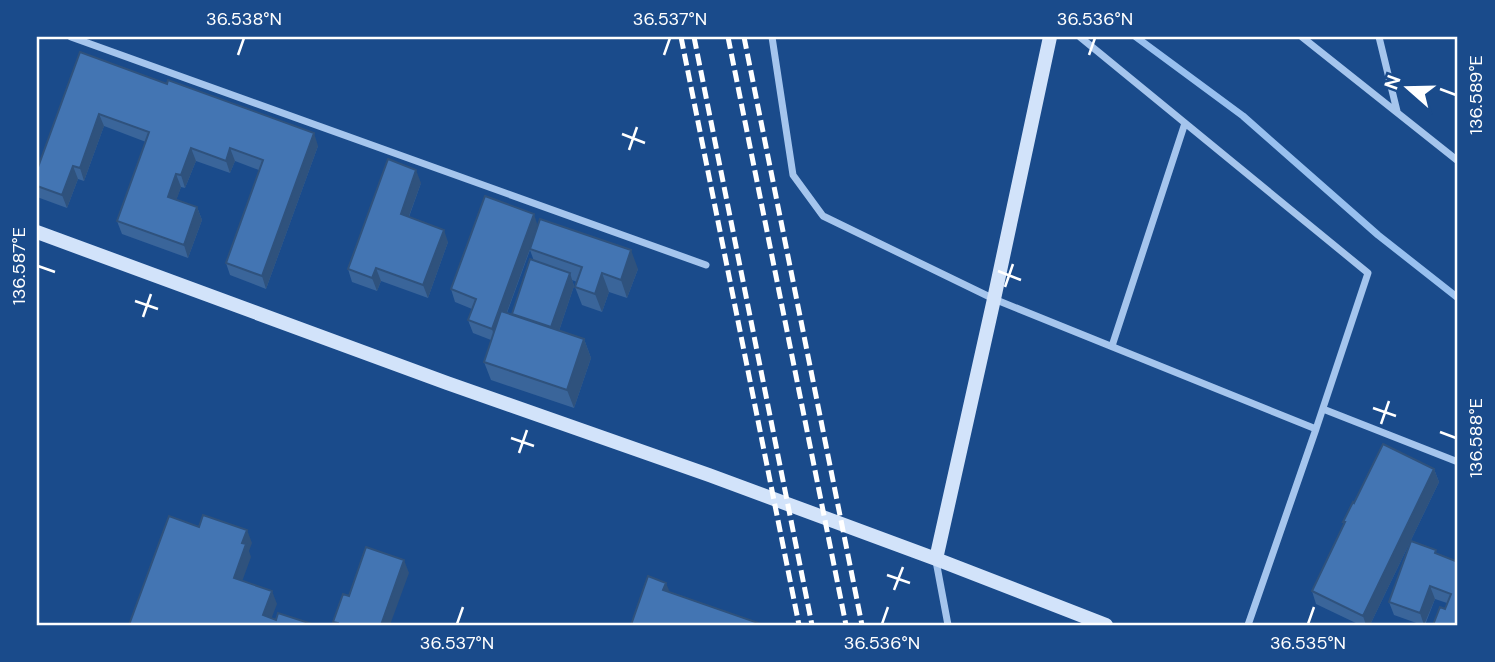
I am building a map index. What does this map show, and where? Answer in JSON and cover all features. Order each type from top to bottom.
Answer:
[{"type":"street","points":[[71,37],[706,265]]},
{"type":"street","points":[[772,37],[793,175],[823,216],[994,299],[1316,429]]},
{"type":"street","points":[[948,625],[936,559],[1050,37]]},
{"type":"street","points":[[1080,37],[1368,273],[1248,625]]},
{"type":"street","points":[[1302,37],[1458,160]]},
{"type":"street","points":[[1379,37],[1398,112]]},
{"type":"street","points":[[1112,346],[1185,123]]},
{"type":"street","points":[[37,232],[447,383],[709,475],[936,559],[1098,624]]},
{"type":"street","points":[[1323,410],[1458,462]]},
{"type":"building","points":[[80,52],[167,84],[168,80],[314,133],[262,276],[226,263],[263,160],[230,148],[226,161],[191,148],[181,175],[176,174],[168,197],[197,207],[184,245],[117,221],[149,132],[99,114],[80,168],[73,166],[62,195],[37,186],[37,170]]},
{"type":"building","points":[[388,159],[416,170],[401,214],[444,230],[423,285],[376,268],[372,278],[348,269]]},
{"type":"building","points":[[485,196],[534,214],[492,329],[468,320],[476,299],[451,289]]},
{"type":"building","points":[[540,219],[631,250],[621,280],[602,273],[595,294],[575,287],[582,267],[530,249]]},
{"type":"building","points":[[530,259],[570,273],[551,327],[512,314]]},
{"type":"building","points":[[501,311],[584,339],[567,390],[484,362]]},
{"type":"building","points":[[1383,444],[1434,469],[1363,616],[1312,591]]},
{"type":"building","points":[[203,515],[247,530],[242,543],[246,544],[234,578],[272,591],[263,615],[276,620],[278,613],[315,625],[129,625],[169,516],[199,527]]},
{"type":"building","points":[[1411,541],[1458,562],[1458,625],[1433,625],[1440,607],[1445,609],[1451,594],[1430,586],[1420,613],[1389,602]]},
{"type":"building","points":[[366,547],[404,560],[381,625],[338,625],[333,622],[343,594],[349,596]]},
{"type":"building","points":[[648,576],[666,583],[663,590],[764,625],[631,625]]},
{"type":"waterway","points":[[1136,37],[1243,116],[1378,235],[1458,298]]},
{"type":"railway","points":[[681,37],[799,625]]},
{"type":"railway","points":[[694,37],[812,625]]},
{"type":"railway","points":[[728,37],[846,625]]},
{"type":"railway","points":[[744,37],[862,625]]}]
